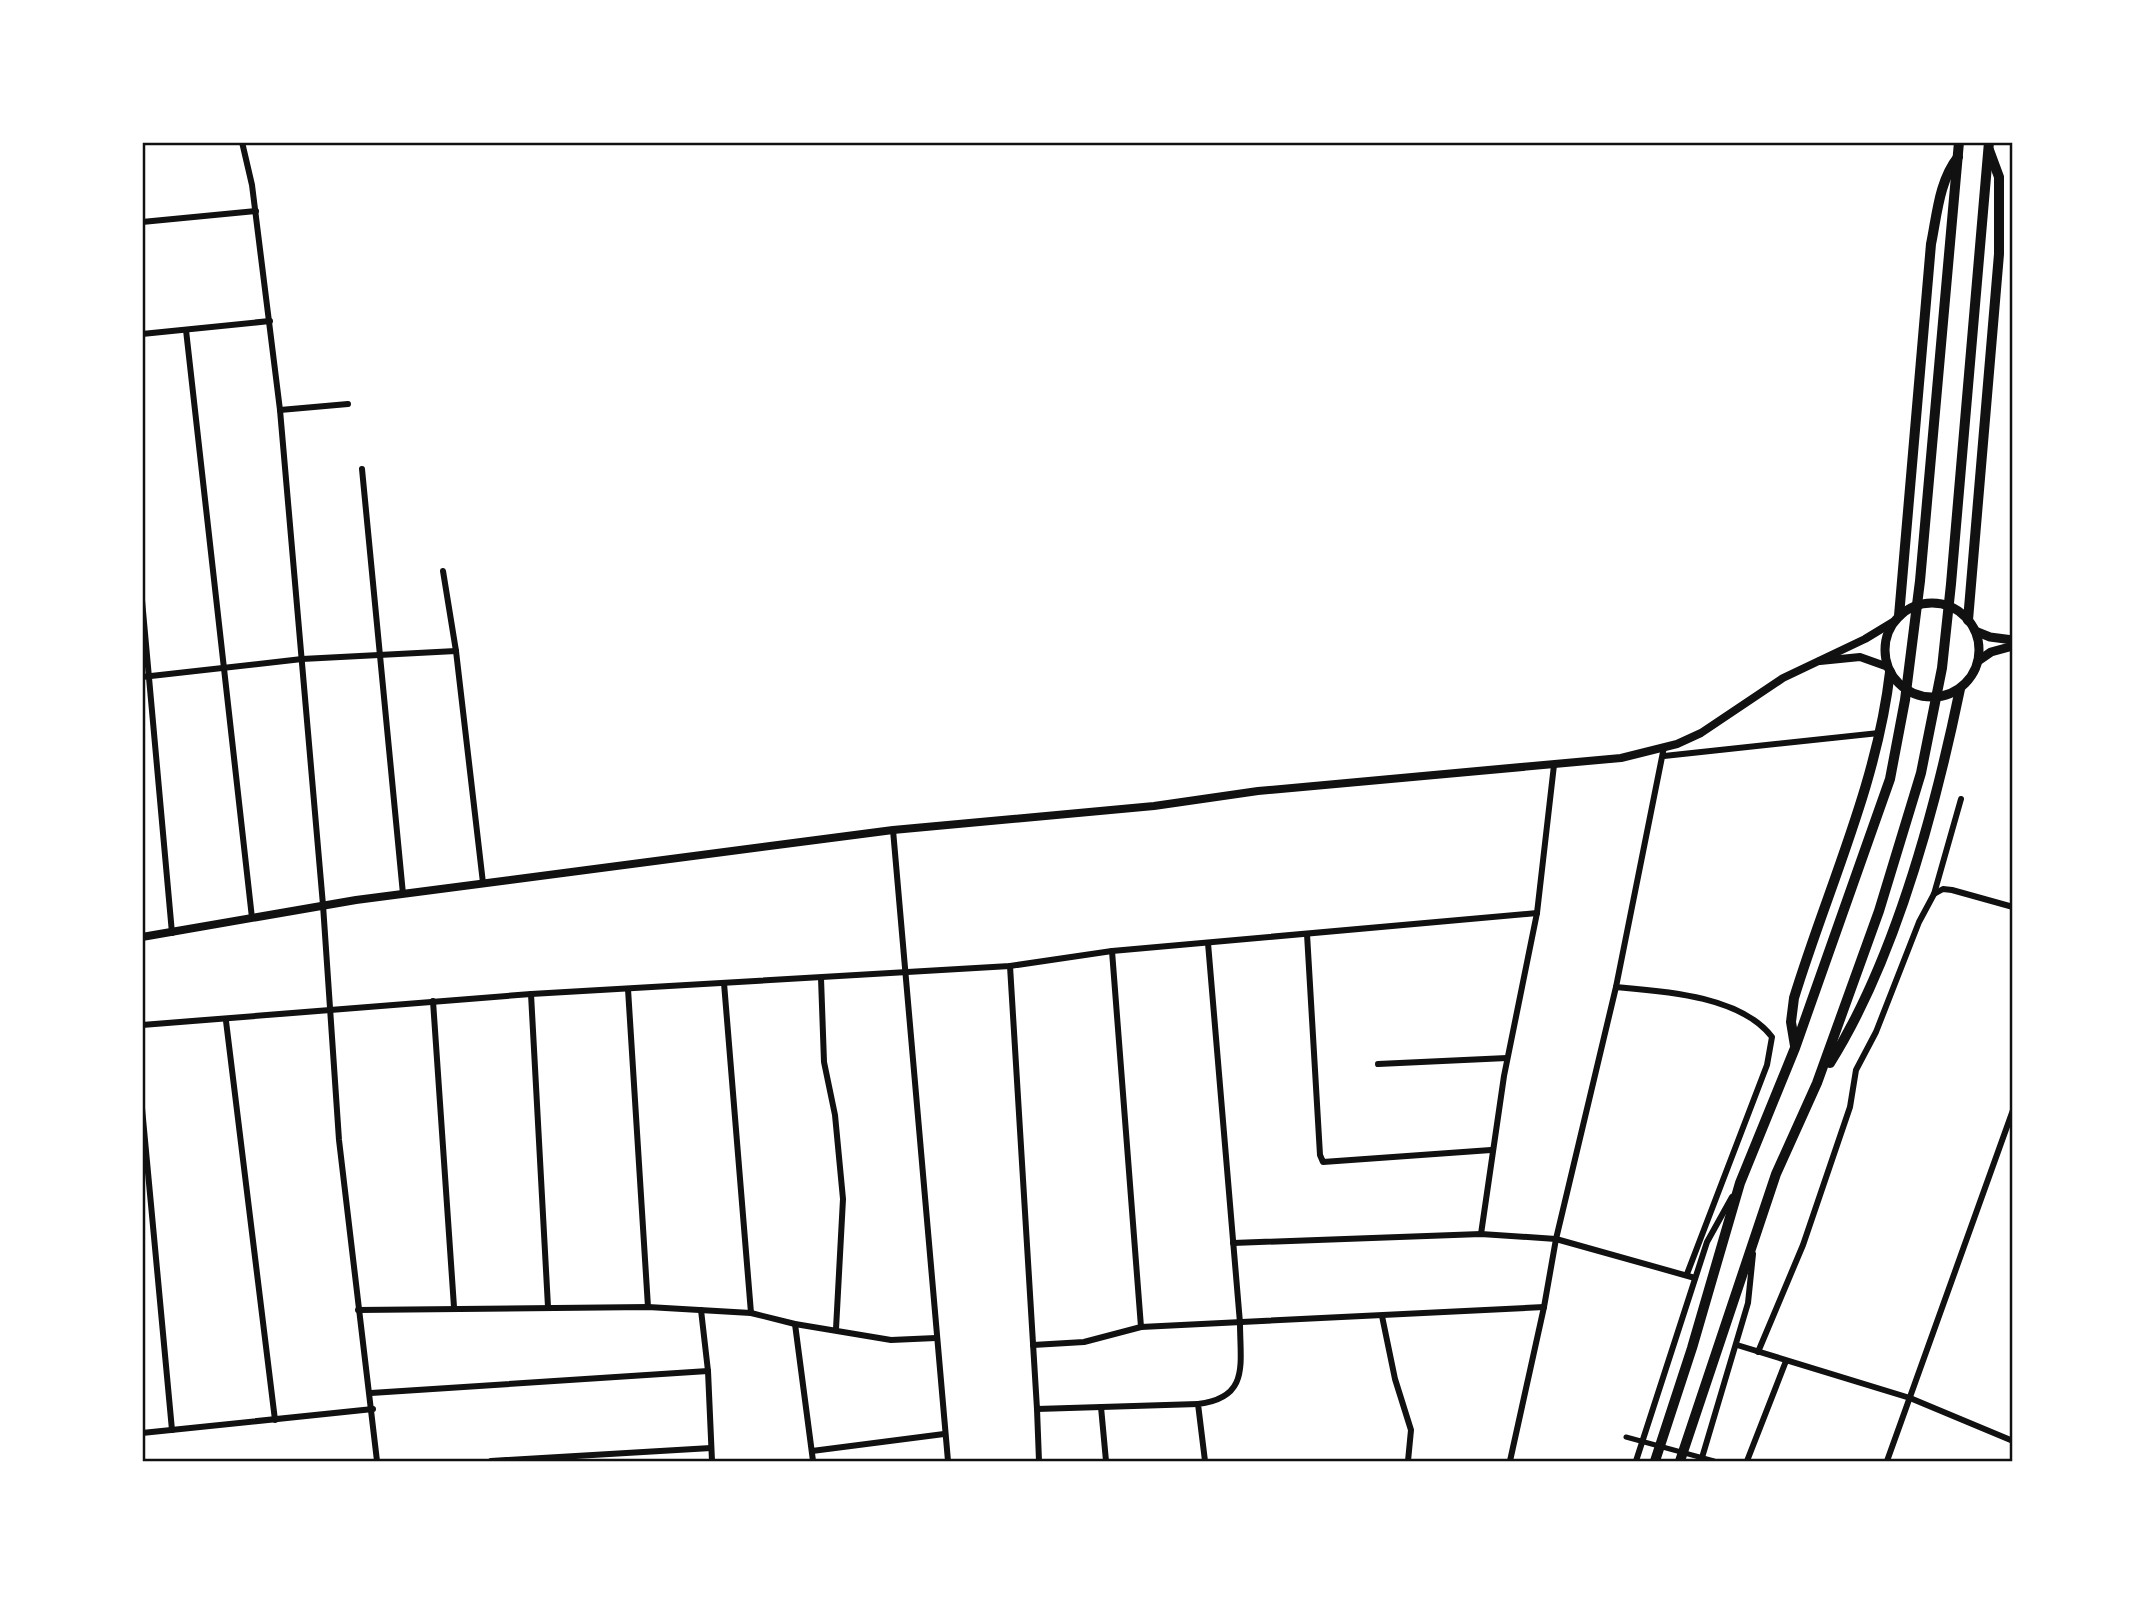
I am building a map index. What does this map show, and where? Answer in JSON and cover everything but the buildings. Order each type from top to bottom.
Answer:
[{"type":"highway","points":[[1655,1461],[1692,1348],[1740,1184],[1795,1048],[1890,779],[1907,688],[1945,325],[1959,142]]},
{"type":"highway","points":[[1680,1461],[1713,1355],[1776,1174],[1817,1083],[1879,911],[1921,773],[1942,668],[1975,327],[1988,144]]},
{"type":"highway","points":[[1968,620],[1999,254],[1999,177],[1988,144]]},
{"type":"highway","points":[[1896,619],[1931,244],[1943,186],[1949,168],[1958,156]]},
{"type":"highway","points":[[1795,1048],[1791,1022],[1794,998],[1860,806],[1879,733],[1889,669]]},
{"type":"highway","points":[[1817,1083],[1864,999],[1909,884],[1932,813],[1960,689]]},
{"type":"main road","points":[[1978,661],[1975,631],[1968,620],[1944,605],[1928,604],[1896,619],[1886,644],[1889,669],[1902,685],[1915,694],[1931,697],[1960,689],[1969,680],[1978,661],[1991,652],[2013,646]]},
{"type":"main road","points":[[1975,631],[1990,637],[2013,640]]},
{"type":"street","points":[[243,142],[256,211],[280,410],[330,1012],[358,1310],[371,1393],[377,1461]]},
{"type":"street","points":[[142,222],[256,211]]},
{"type":"street","points":[[142,334],[270,321]]},
{"type":"street","points":[[186,330],[226,667],[252,918]]},
{"type":"street","points":[[280,410],[348,404]]},
{"type":"street","points":[[362,469],[403,894]]},
{"type":"street","points":[[443,571],[456,652],[483,883]]},
{"type":"street","points":[[142,600],[146,677],[172,933]]},
{"type":"street","points":[[1664,751],[1701,733],[1810,663],[1865,639],[1896,619]]},
{"type":"street","points":[[146,677],[302,659],[456,652]]},
{"type":"street","points":[[1810,663],[1860,657],[1889,669]]},
{"type":"street","points":[[142,937],[323,905],[893,830],[1154,806],[1258,791],[1554,765],[1664,751],[1879,733]]},
{"type":"street","points":[[1510,1461],[1556,1239],[1616,987],[1664,751]]},
{"type":"street","points":[[1481,1234],[1491,1150],[1507,1058],[1537,913],[1554,765]]},
{"type":"street","points":[[1758,1352],[1804,1245],[1850,1107],[1856,1069],[1877,1032],[1919,922],[1934,894],[1961,799]]},
{"type":"street","points":[[893,830],[948,1461]]},
{"type":"street","points":[[1934,894],[1943,889],[1952,890],[2013,906]]},
{"type":"street","points":[[142,1026],[531,994],[1010,967],[1112,951],[1537,913]]},
{"type":"street","points":[[1307,934],[1320,1155],[1324,1162],[1491,1150]]},
{"type":"street","points":[[1037,1409],[1198,1405],[1222,1399],[1234,1389],[1240,1378],[1240,1323],[1208,943]]},
{"type":"street","points":[[1112,951],[1141,1327]]},
{"type":"street","points":[[1010,967],[1040,1461]]},
{"type":"street","points":[[821,978],[824,1062],[835,1115],[843,1199],[836,1329]]},
{"type":"street","points":[[724,983],[751,1313]]},
{"type":"street","points":[[1616,987],[1700,999],[1754,1019],[1772,1037],[1767,1065],[1686,1274]]},
{"type":"street","points":[[628,989],[648,1307]]},
{"type":"street","points":[[531,994],[548,1307]]},
{"type":"street","points":[[433,1001],[454,1307]]},
{"type":"street","points":[[226,1021],[275,1420]]},
{"type":"street","points":[[1378,1064],[1507,1058]]},
{"type":"street","points":[[142,1108],[172,1430]]},
{"type":"street","points":[[1887,1461],[2013,1110]]},
{"type":"street","points":[[1636,1461],[1707,1242],[1740,1184]]},
{"type":"street","points":[[1233,1243],[1481,1234],[1556,1239],[1695,1278]]},
{"type":"street","points":[[1701,1461],[1748,1303],[1755,1238]]},
{"type":"street","points":[[358,1310],[648,1307],[751,1313],[795,1324],[891,1339],[936,1338]]},
{"type":"street","points":[[1033,1345],[1083,1342],[1141,1327],[1544,1307]]},
{"type":"street","points":[[701,1310],[708,1371],[712,1461]]},
{"type":"street","points":[[1382,1315],[1395,1379],[1411,1430],[1408,1461]]},
{"type":"street","points":[[795,1324],[813,1461]]},
{"type":"street","points":[[1737,1346],[1910,1398],[2013,1441]]},
{"type":"street","points":[[1747,1461],[1786,1361]]},
{"type":"street","points":[[371,1393],[708,1371]]},
{"type":"street","points":[[1198,1405],[1205,1461]]},
{"type":"street","points":[[1101,1407],[1106,1461]]},
{"type":"street","points":[[142,1433],[373,1409]]},
{"type":"street","points":[[812,1451],[944,1434]]},
{"type":"street","points":[[1626,1437],[1714,1461]]},
{"type":"street","points":[[491,1461],[711,1448]]}]
